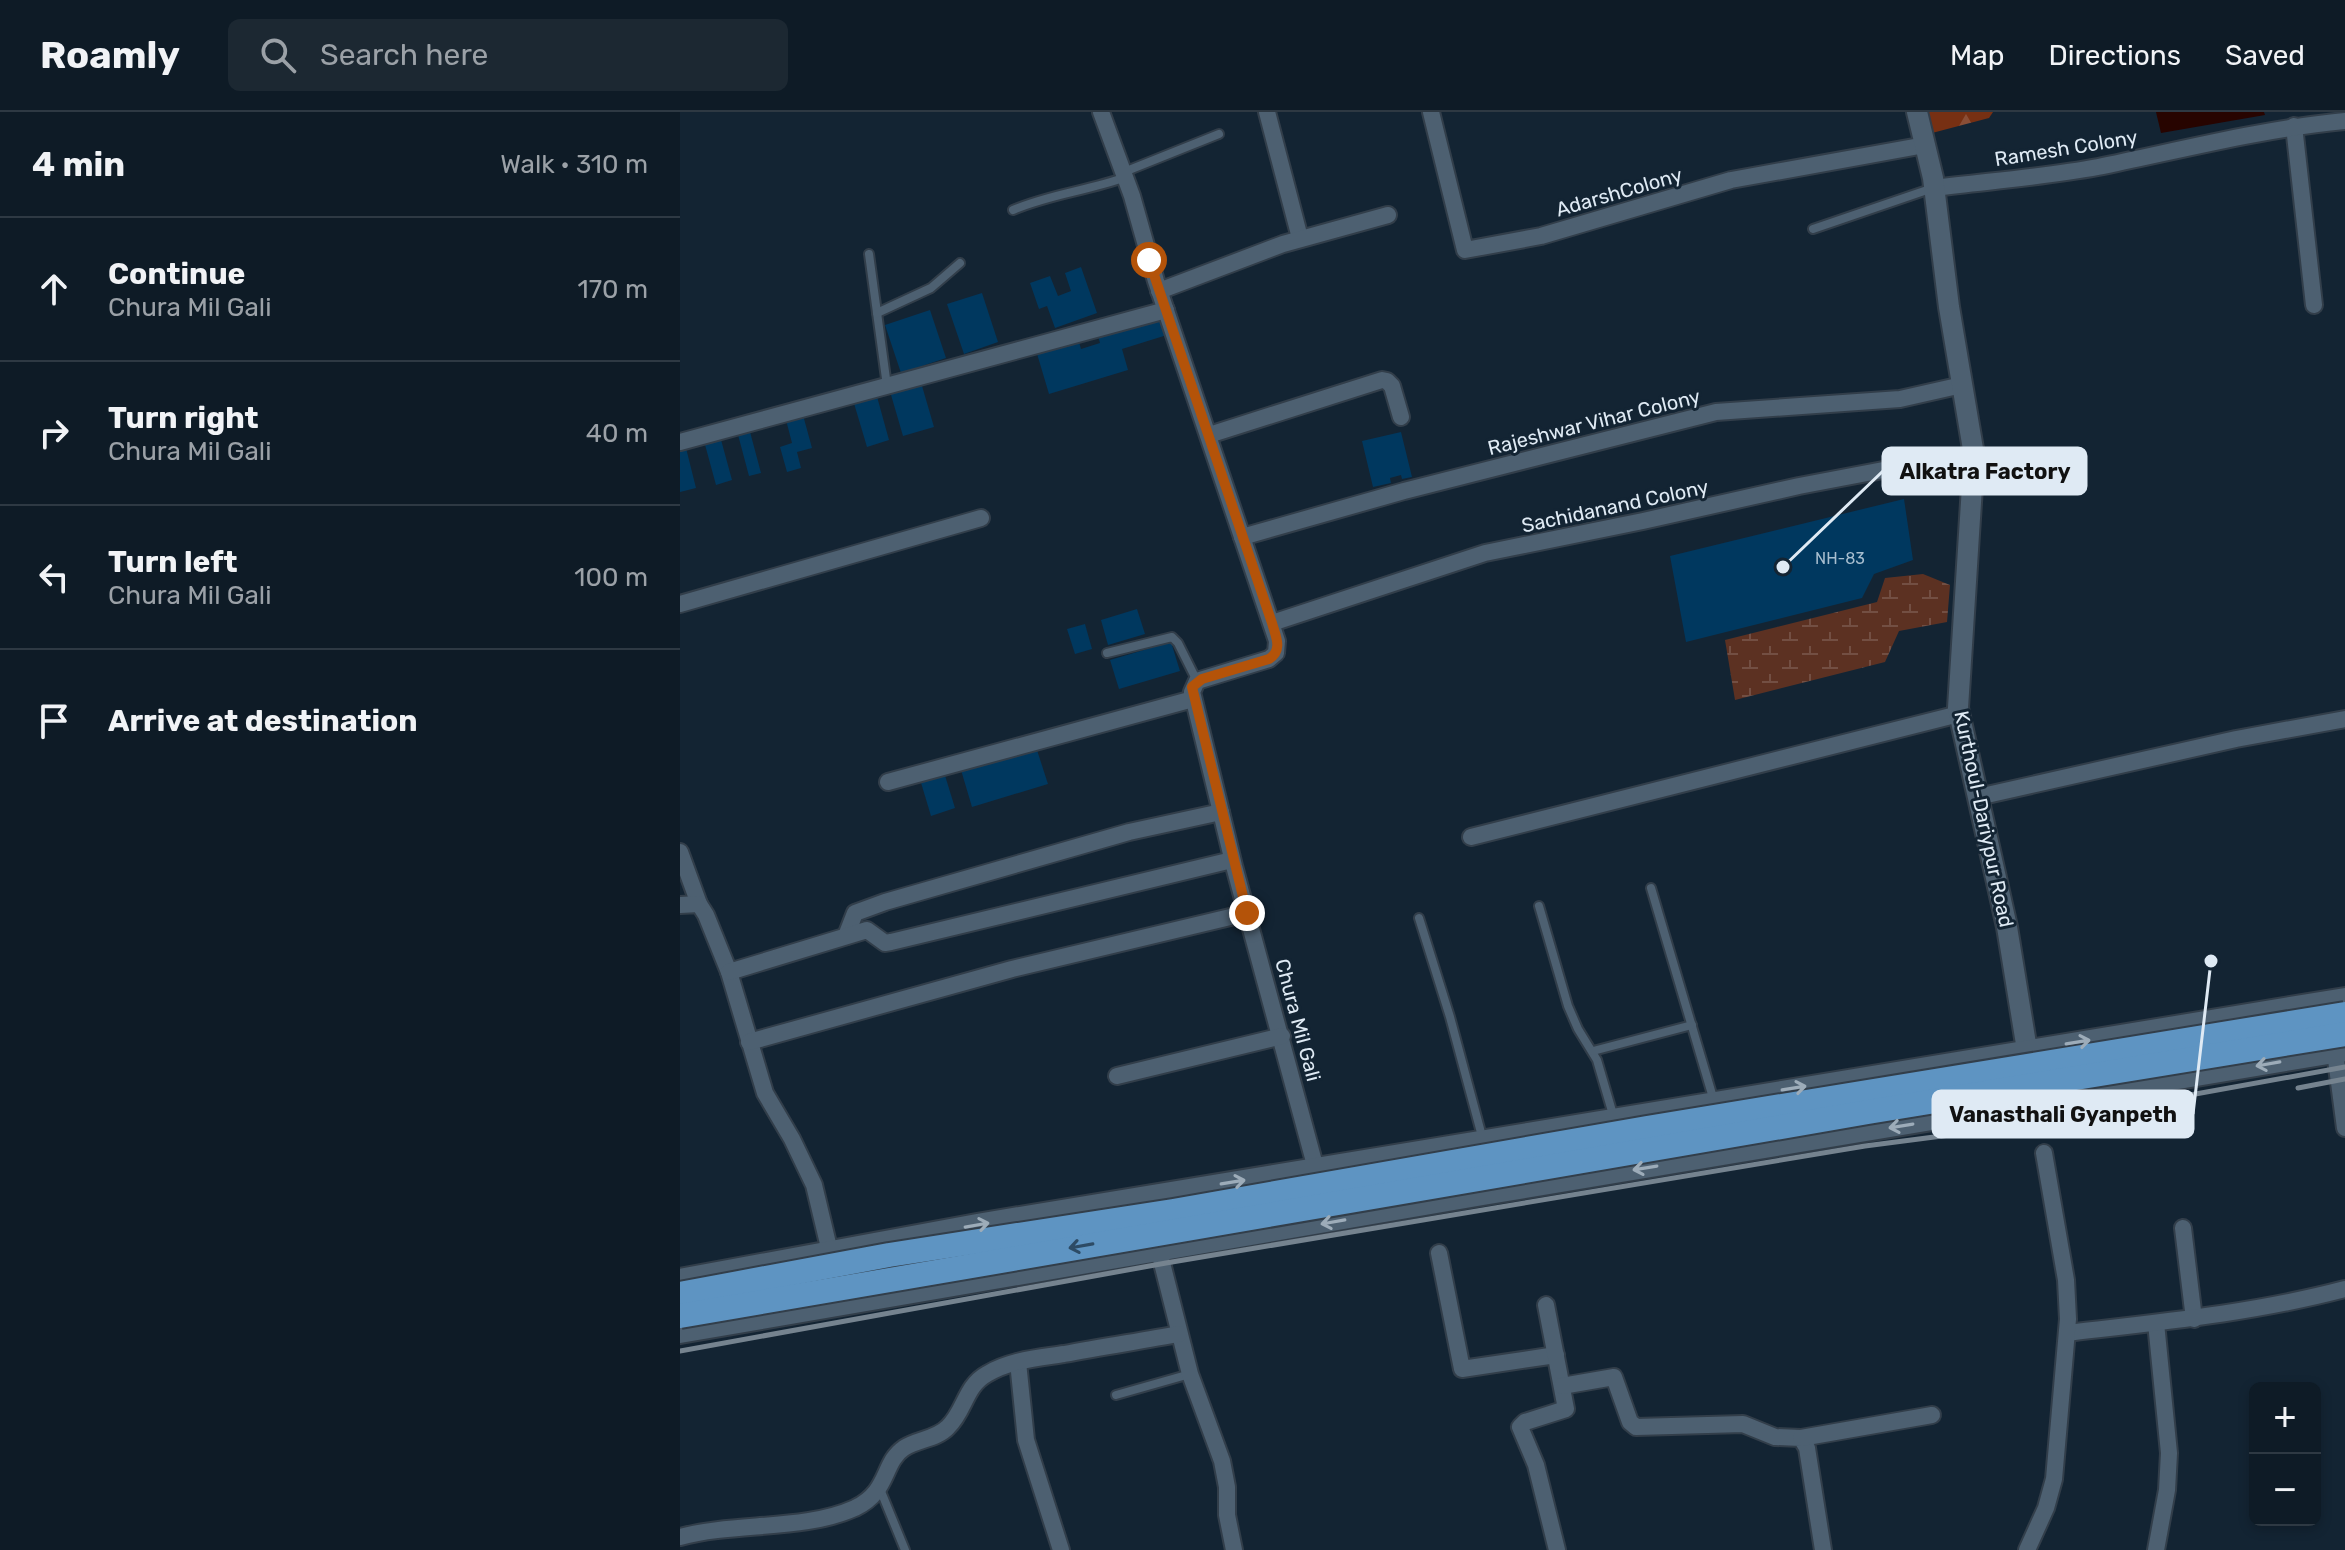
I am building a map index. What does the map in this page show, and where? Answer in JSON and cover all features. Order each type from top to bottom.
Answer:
[{"type":"highway","points":[[680,1294],[889,1255],[1173,1211],[1647,1128],[2345,1014]]},
{"type":"highway","points":[[680,1316],[1868,1112],[2342,1046]]},
{"type":"street","points":[[1101,112],[1125,175],[1159,291],[1278,648],[1273,656],[1197,681]]},
{"type":"street","points":[[1267,112],[1300,238]]},
{"type":"street","name":"AdarshColony","points":[[1431,112],[1465,250],[1541,236],[1731,180],[1925,145]]},
{"type":"street","name":"Kurthoul-Dariypur Road","points":[[1917,112],[1934,188],[1973,461],[1959,714],[2007,927],[2027,1050]]},
{"type":"street","name":"Ramesh Colony","points":[[1934,188],[2096,167],[2294,126],[2345,121]]},
{"type":"street","points":[[2294,126],[2314,305]]},
{"type":"street","points":[[1159,291],[1300,238],[1388,215]]},
{"type":"street","points":[[680,442],[1166,310]]},
{"type":"street","points":[[1209,435],[1382,380],[1392,386],[1401,417]]},
{"type":"street","name":"Rajeshwar Vihar Colony","points":[[1242,537],[1404,491],[1716,412],[1900,399],[1962,385]]},
{"type":"street","name":"Sachidanand Colony","points":[[1272,623],[1485,553],[1941,459],[1973,461]]},
{"type":"street","points":[[680,604],[981,518]]},
{"type":"street","name":"Chura Mil Gali","points":[[1197,681],[1192,687],[1193,699],[1232,860],[1316,1169]]},
{"type":"street","points":[[888,782],[1193,699]]},
{"type":"street","points":[[1471,837],[1959,714]]},
{"type":"street","points":[[1978,797],[2236,739],[2345,719]]},
{"type":"street","points":[[846,936],[855,913],[885,902],[1129,832],[1221,812]]},
{"type":"street","points":[[680,852],[729,972],[765,1093],[814,1185],[830,1252]]},
{"type":"street","points":[[729,972],[867,930],[885,943],[891,942],[1232,860]]},
{"type":"street","points":[[680,905],[699,904]]},
{"type":"street","points":[[749,1042],[1012,969],[1247,913]]},
{"type":"street","points":[[680,1279],[915,1236],[1714,1101],[2345,998]]},
{"type":"street","points":[[2138,1032],[2146,1086]]},
{"type":"street","points":[[1117,1076],[1282,1036]]},
{"type":"street","points":[[680,1333],[2146,1086],[2342,1046],[2345,1128]]},
{"type":"street","points":[[2027,1550],[2046,1508],[2054,1479],[2067,1333],[2066,1280],[2044,1153]]},
{"type":"street","points":[[1368,1160],[1375,1214]]},
{"type":"street","points":[[2183,1228],[2194,1319]]},
{"type":"street","points":[[915,1236],[924,1292]]},
{"type":"street","points":[[1159,1251],[1190,1374],[1222,1461],[1234,1550]]},
{"type":"street","points":[[1439,1253],[1462,1369],[1556,1355]]},
{"type":"street","points":[[2067,1333],[2194,1319],[2287,1304],[2345,1289]]},
{"type":"street","points":[[1546,1305],[1565,1410],[1525,1422],[1520,1427],[1539,1474],[1557,1550]]},
{"type":"street","points":[[2156,1323],[2169,1453],[2167,1490],[2156,1550]]},
{"type":"street","points":[[680,1537],[712,1530],[824,1518],[857,1507],[880,1489],[903,1449],[949,1427],[977,1381],[997,1368],[1179,1334]]},
{"type":"street","points":[[1018,1362],[1026,1440],[1061,1550]]},
{"type":"street","points":[[1562,1386],[1614,1377],[1630,1422],[1636,1427],[1743,1424],[1775,1437],[1801,1438],[1932,1415]]},
{"type":"street","points":[[1801,1438],[1807,1448],[1823,1550]]},
{"type":"lane","points":[[1013,210],[1049,196],[1084,191],[1219,134]]},
{"type":"lane","points":[[1813,229],[1934,188]]},
{"type":"lane","points":[[869,254],[887,387]]},
{"type":"lane","points":[[877,313],[931,288],[960,263]]},
{"type":"lane","points":[[1107,653],[1172,637],[1197,681]]},
{"type":"lane","points":[[1651,888],[1714,1101]]},
{"type":"lane","points":[[1539,906],[1572,1018],[1602,1072],[1614,1118]]},
{"type":"lane","points":[[1419,918],[1450,1017],[1483,1141]]},
{"type":"lane","points":[[1593,1051],[1692,1025]]},
{"type":"lane","points":[[1116,1395],[1190,1374]]},
{"type":"lane","points":[[880,1489],[905,1550]]},
{"type":"green space","points":[[1927,112],[1993,112],[1989,118],[1932,133]]},
{"type":"green space","points":[[1923,574],[1950,585],[1947,622],[1899,631],[1885,662],[1735,700],[1725,640],[1877,602],[1885,578]]},
{"type":"shaded area","points":[[2156,112],[2264,112],[2265,115],[2161,133]]},
{"type":"building","points":[[1081,267],[1097,313],[1055,328],[1047,306],[1039,309],[1030,283],[1050,276],[1058,296],[1071,291],[1065,273]]},
{"type":"building","points":[[982,293],[998,342],[964,354],[947,304]]},
{"type":"building","points":[[930,310],[946,358],[901,373],[885,325]]},
{"type":"building","points":[[1160,313],[1167,335],[1122,349],[1128,370],[1049,394],[1035,347],[1077,335],[1081,349],[1100,343],[1097,332]]},
{"type":"building","points":[[920,379],[934,427],[903,436],[889,388]]},
{"type":"building","points":[[876,393],[889,440],[867,447],[853,400]]},
{"type":"building","points":[[803,415],[812,448],[797,452],[801,468],[787,472],[780,447],[792,443],[786,420]]},
{"type":"building","points":[[749,428],[761,473],[749,476],[737,431]]},
{"type":"building","points":[[1401,432],[1412,477],[1402,479],[1401,475],[1390,478],[1391,483],[1373,487],[1362,441]]},
{"type":"building","points":[[720,436],[732,480],[716,485],[704,441]]},
{"type":"building","points":[[686,448],[696,488],[680,492],[680,450]]},
{"type":"building","points":[[1904,499],[1913,560],[1874,574],[1862,598],[1686,642],[1670,556]]},
{"type":"building","points":[[1137,609],[1145,634],[1108,645],[1101,620]]},
{"type":"building","points":[[1085,624],[1092,649],[1075,654],[1067,629]]},
{"type":"building","points":[[1171,642],[1180,671],[1119,689],[1110,660]]},
{"type":"building","points":[[1036,747],[1048,784],[972,807],[961,770]]},
{"type":"building","points":[[943,769],[955,808],[931,816],[919,776]]},
{"type":"railway","points":[[680,1351],[1166,1263],[1865,1146],[2019,1126],[2345,1067]]},
{"type":"railway","points":[[2298,1088],[2345,1079]]},
{"type":"place","name":"Alkatra Factory","points":[[1783,567]]},
{"type":"place","name":"Vanasthali Gyanpeth","points":[[2211,961]]},
{"type":"route","points":[[1149,260],[1278,648],[1269,659],[1202,679],[1192,687],[1247,913]]}]
